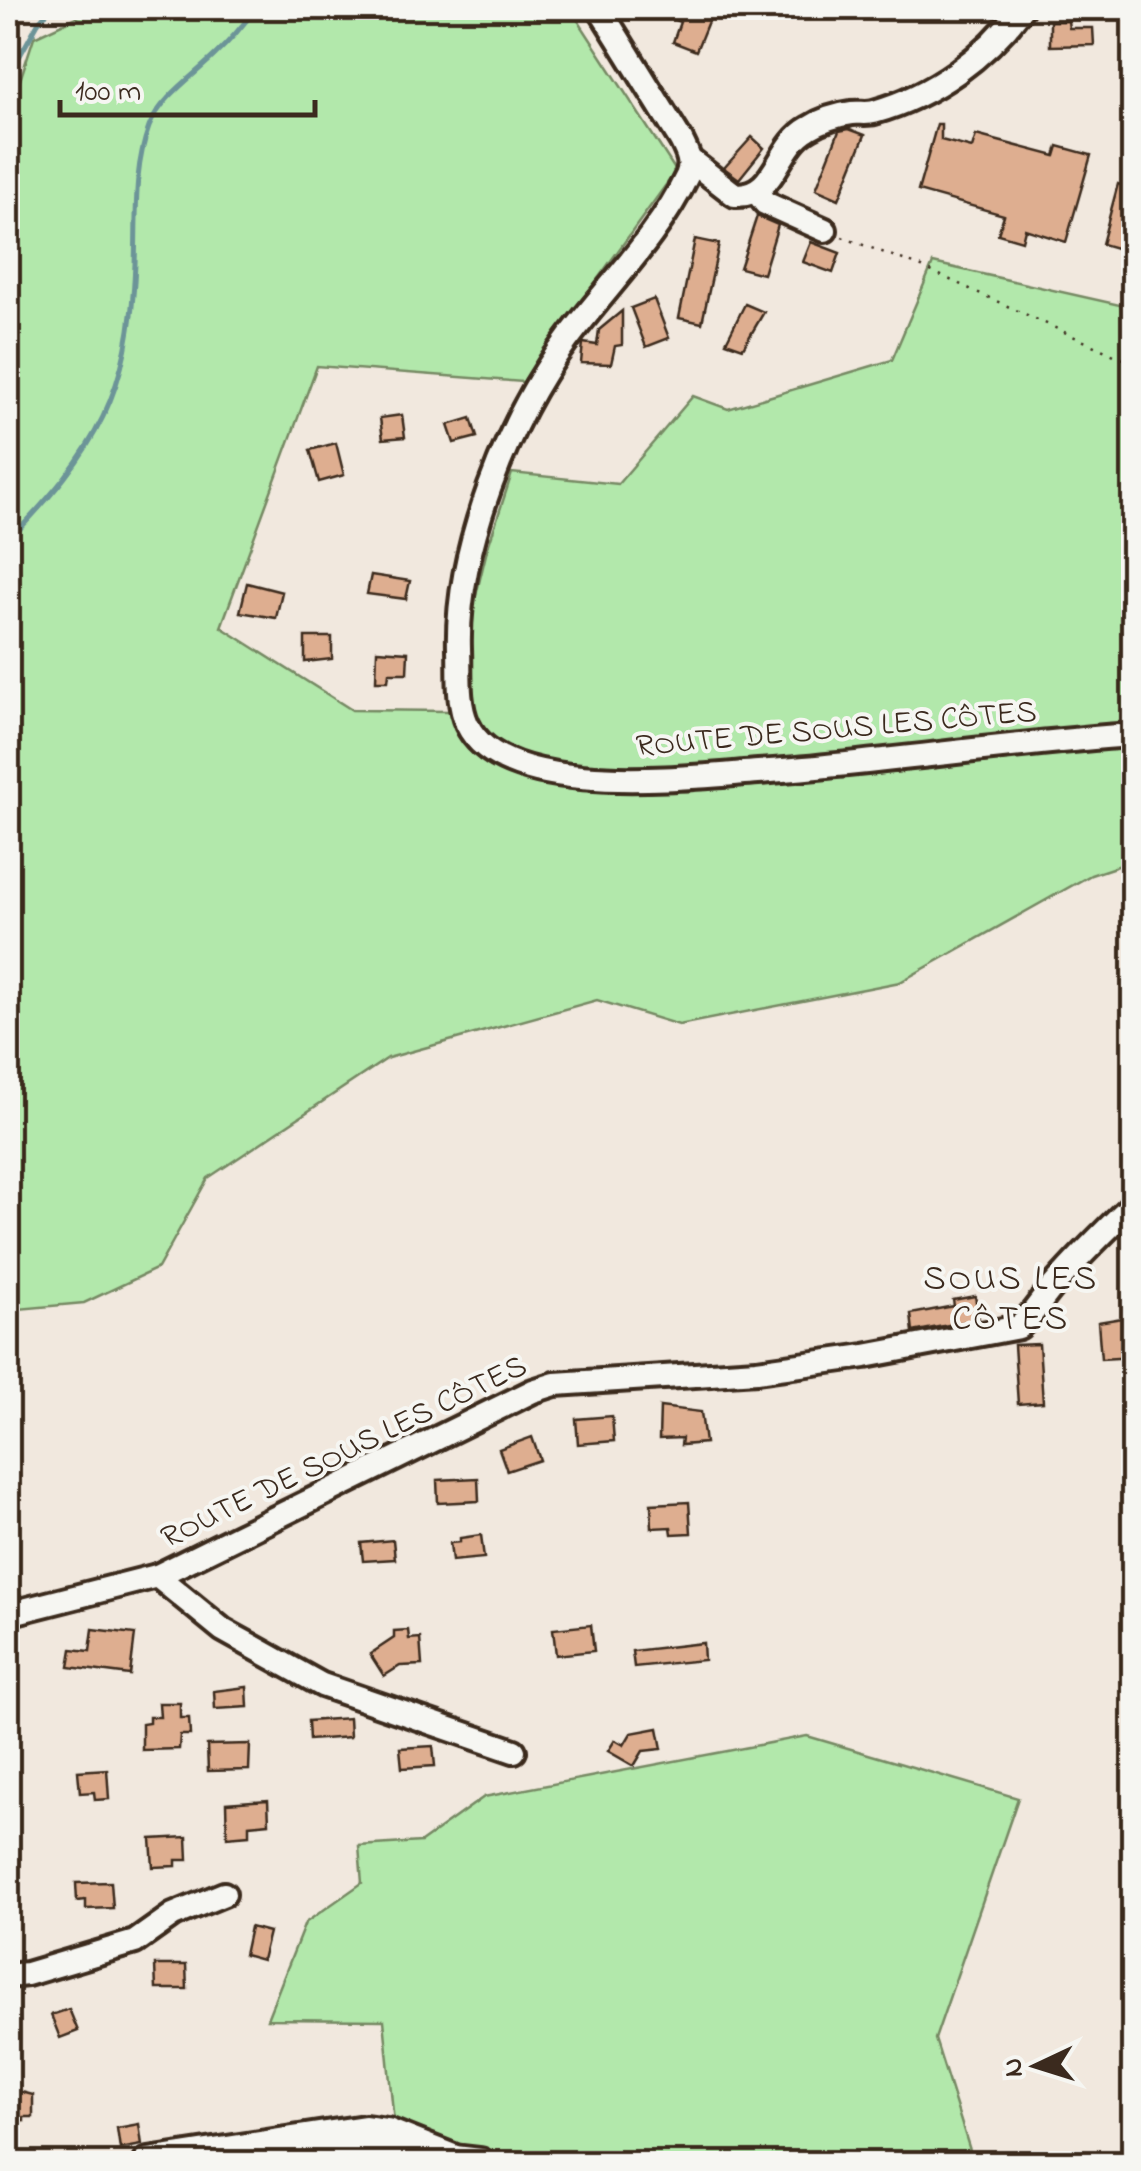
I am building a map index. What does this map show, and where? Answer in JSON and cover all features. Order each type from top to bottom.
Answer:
[{"type":"main road","points":[[149,2164],[195,2161],[365,2131],[387,2134],[466,2161]]},
{"type":"main road","points":[[268,2164],[355,2154],[466,2161]]},
{"type":"street","points":[[600,8],[682,140],[690,160],[735,195],[757,192],[768,182],[798,135],[824,120],[856,112],[872,113],[974,62],[1022,8]]},
{"type":"street","name":"ROUTE DE SOUS LES CÔTES","points":[[690,160],[688,173],[653,232],[564,343],[508,445],[490,491],[466,568],[458,624],[461,696],[466,722],[479,741],[494,756],[536,772],[619,778],[817,768],[1044,741],[1134,735]]},
{"type":"street","points":[[757,192],[765,204],[826,230]]},
{"type":"street","name":"ROUTE DE SOUS LES CÔTES","points":[[8,1614],[157,1576],[533,1391],[555,1384],[757,1371],[882,1354],[1019,1327],[1078,1257],[1134,1203]]},
{"type":"street","points":[[157,1576],[223,1630],[322,1684],[514,1751]]},
{"type":"street","points":[[8,1976],[135,1942],[174,1915],[224,1894]]},
{"type":"path","points":[[826,230],[922,267],[1134,364]]},
{"type":"green space","points":[[96,8],[570,8],[676,171],[523,382],[317,366],[221,627],[352,710],[448,711],[487,550],[512,473],[618,484],[693,396],[728,409],[892,360],[933,263],[1133,308],[1133,861],[1091,875],[900,982],[679,1025],[597,1000],[388,1058],[208,1178],[158,1268],[84,1303],[8,1310],[8,117],[34,37]]},
{"type":"green space","points":[[807,1736],[1018,1798],[935,2039],[974,2163],[398,2163],[384,2020],[267,2019],[305,1923],[362,1883],[359,1846],[421,1842],[484,1797]]},
{"type":"building","points":[[645,8],[687,8],[711,14],[696,51],[673,42],[680,22]]},
{"type":"building","points":[[1050,21],[1068,21],[1069,28],[1093,28],[1094,45],[1050,46]]},
{"type":"building","points":[[937,124],[941,124],[941,140],[972,148],[976,135],[1055,156],[1058,146],[1091,155],[1066,242],[1025,229],[1022,241],[998,234],[1004,215],[918,191]]},
{"type":"building","points":[[849,129],[865,135],[839,199],[816,189],[839,131]]},
{"type":"building","points":[[752,137],[764,148],[739,179],[724,168]]},
{"type":"building","points":[[1118,184],[1134,189],[1134,253],[1102,244]]},
{"type":"building","points":[[757,216],[778,225],[763,274],[740,268]]},
{"type":"building","points":[[695,239],[719,244],[702,323],[679,318]]},
{"type":"building","points":[[811,242],[840,253],[833,273],[803,262]]},
{"type":"building","points":[[654,299],[669,338],[646,347],[631,308]]},
{"type":"building","points":[[745,304],[764,312],[743,348],[726,342]]},
{"type":"building","points":[[622,311],[622,345],[615,346],[611,364],[581,363],[583,343],[597,345],[599,330]]},
{"type":"building","points":[[402,415],[405,437],[383,439],[380,418]]},
{"type":"building","points":[[471,418],[477,437],[454,443],[448,425]]},
{"type":"building","points":[[336,443],[344,475],[319,482],[310,450]]},
{"type":"building","points":[[371,575],[410,581],[406,599],[367,594]]},
{"type":"building","points":[[247,583],[282,592],[276,618],[240,612]]},
{"type":"building","points":[[305,637],[332,637],[332,659],[305,662]]},
{"type":"building","points":[[377,650],[408,652],[407,673],[389,673],[388,681],[376,681]]},
{"type":"building","points":[[975,1296],[979,1319],[913,1332],[911,1314],[954,1306],[953,1300]]},
{"type":"building","points":[[1134,1316],[1134,1357],[1101,1359],[1098,1322]]},
{"type":"building","points":[[1039,1344],[1043,1402],[1018,1404],[1014,1345]]},
{"type":"building","points":[[660,1407],[701,1412],[705,1443],[681,1445],[682,1438],[659,1439]]},
{"type":"building","points":[[612,1416],[614,1441],[578,1444],[576,1419]]},
{"type":"building","points":[[532,1437],[540,1460],[507,1471],[499,1449]]},
{"type":"building","points":[[478,1478],[479,1501],[438,1503],[437,1480]]},
{"type":"building","points":[[689,1502],[691,1533],[672,1534],[671,1527],[652,1528],[651,1504]]},
{"type":"building","points":[[481,1535],[484,1558],[452,1561],[450,1543]]},
{"type":"building","points":[[393,1540],[395,1559],[363,1561],[361,1543]]},
{"type":"building","points":[[591,1625],[594,1651],[556,1655],[553,1629]]},
{"type":"building","points":[[93,1629],[135,1634],[130,1675],[69,1667],[72,1649],[90,1651]]},
{"type":"building","points":[[408,1630],[409,1639],[420,1638],[422,1665],[400,1666],[384,1676],[370,1654],[394,1638],[394,1631]]},
{"type":"building","points":[[703,1643],[704,1660],[634,1667],[632,1651]]},
{"type":"building","points":[[247,1687],[248,1707],[215,1709],[214,1691]]},
{"type":"building","points":[[159,1703],[180,1703],[180,1718],[189,1718],[190,1735],[180,1735],[179,1749],[142,1750],[142,1724],[149,1723],[149,1717],[160,1717]]},
{"type":"building","points":[[349,1718],[350,1737],[309,1740],[308,1721]]},
{"type":"building","points":[[658,1728],[662,1749],[643,1751],[634,1766],[608,1751],[615,1740],[624,1745],[631,1733]]},
{"type":"building","points":[[250,1744],[249,1770],[208,1771],[207,1745]]},
{"type":"building","points":[[433,1746],[435,1766],[402,1768],[400,1748]]},
{"type":"building","points":[[107,1769],[109,1799],[95,1800],[94,1792],[80,1793],[78,1771]]},
{"type":"building","points":[[268,1800],[269,1823],[249,1825],[249,1835],[227,1837],[226,1803]]},
{"type":"building","points":[[187,1837],[188,1860],[176,1860],[176,1866],[153,1867],[151,1839]]},
{"type":"building","points":[[111,1882],[113,1908],[86,1909],[86,1900],[77,1901],[76,1883]]},
{"type":"building","points":[[250,1927],[269,1932],[262,1960],[244,1955]]},
{"type":"building","points":[[155,1965],[186,1965],[187,1989],[156,1989]]},
{"type":"building","points":[[69,2009],[78,2031],[60,2038],[51,2015]]},
{"type":"building","points":[[10,2089],[33,2095],[33,2117],[24,2117],[24,2121],[8,2119]]},
{"type":"building","points":[[139,2124],[142,2145],[120,2149],[117,2128]]},
{"type":"waterway","points":[[8,77],[38,23],[51,8]]},
{"type":"waterway","points":[[8,541],[86,447],[116,384],[132,309],[138,177],[154,116],[169,97],[222,49],[256,8]]},
{"type":"district","name":"SOUS LES CÔTES","points":[[1011,1297]]}]
